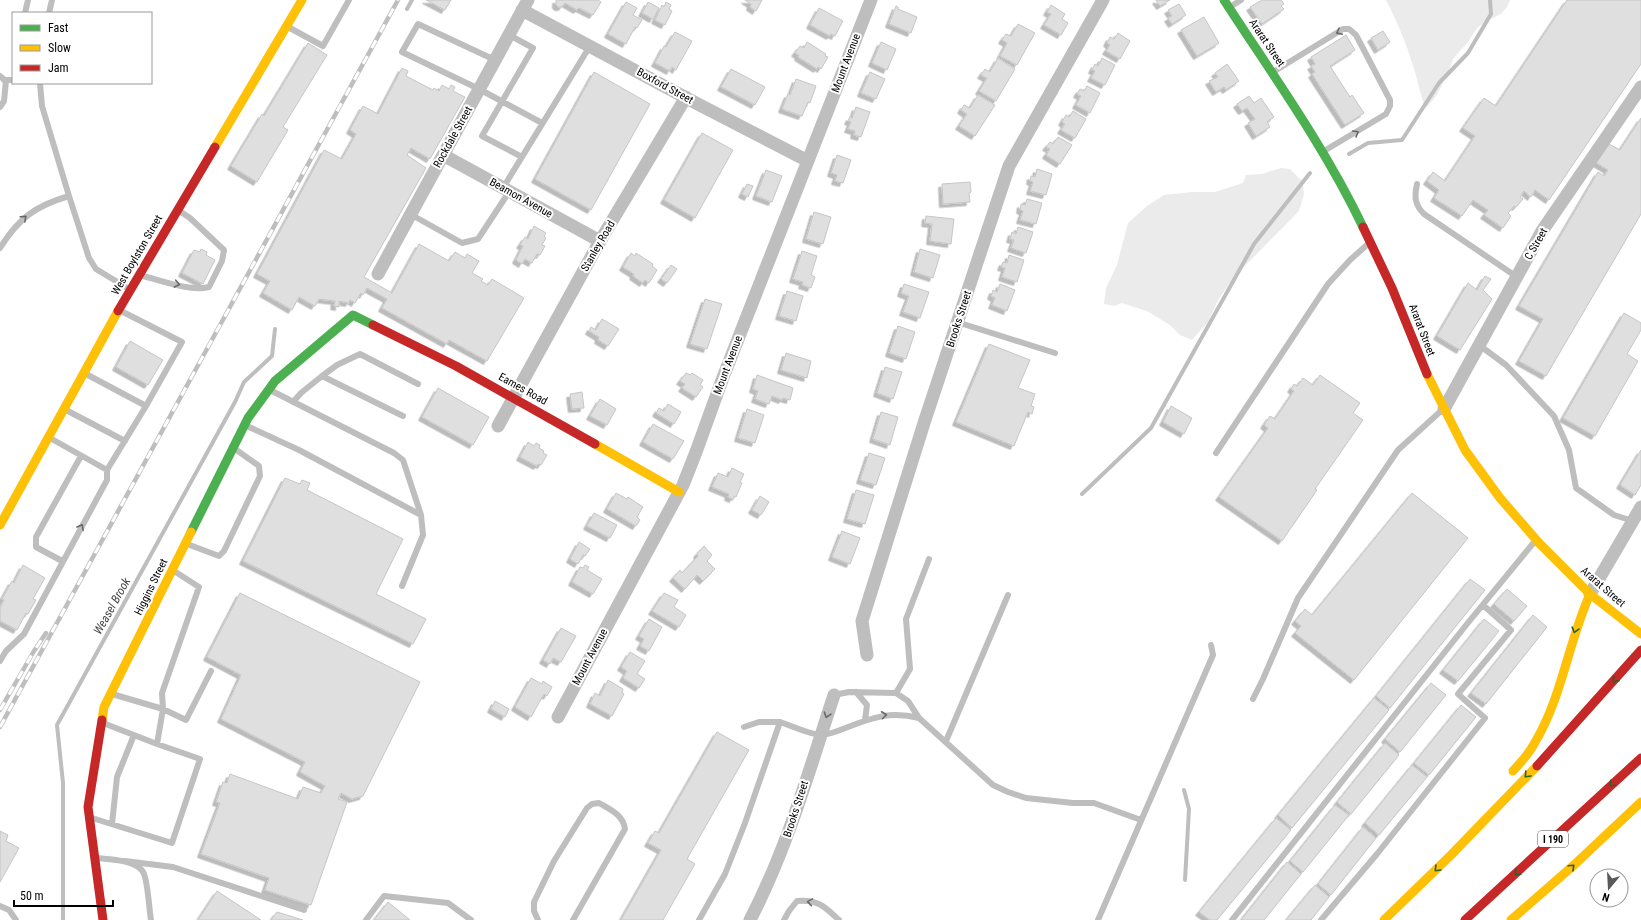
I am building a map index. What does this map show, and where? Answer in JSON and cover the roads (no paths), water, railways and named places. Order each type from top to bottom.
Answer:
[{"type":"main road","name":"West Boylston Street","points":[[1,521],[139,274],[302,0]]},
{"type":"main road","name":"Ararat Street","points":[[1227,4],[1272,72],[1351,201],[1392,288],[1425,370],[1465,450],[1500,498],[1536,540],[1590,594],[1641,634]]},
{"type":"main road","name":"Eames Road","points":[[353,314],[456,366],[679,492]]},
{"type":"main road","name":"Higgins Street","points":[[103,920],[88,807],[104,708],[248,418],[275,381],[353,314]]},
{"type":"main road","points":[[1507,778],[1534,744],[1548,718],[1580,615],[1590,594]]},
{"type":"main road","points":[[1384,920],[1466,839],[1607,690],[1641,650]]},
{"type":"main road","name":"I 190","points":[[1465,920],[1641,758]]},
{"type":"main road","points":[[1511,920],[1574,865],[1641,802]]},
{"type":"main road","points":[[1466,839],[1479,812]]},
{"type":"street","name":"Brooks Street","points":[[867,655],[862,621],[924,423],[1008,166],[1103,0]]},
{"type":"street","name":"Mount Avenue","points":[[558,717],[679,492],[696,452],[722,380],[868,1]]},
{"type":"street","name":"Boxford Street","points":[[525,5],[590,46],[686,98],[808,160]]},
{"type":"street","name":"Rockdale Street","points":[[378,274],[525,5]]},
{"type":"street","name":"C Street","points":[[1444,409],[1542,231],[1641,87]]},
{"type":"street","name":"Stanley Road","points":[[498,426],[600,241],[686,98]]},
{"type":"street","name":"Beamon Avenue","points":[[443,154],[600,241]]},
{"type":"street","points":[[1590,594],[1641,507]]},
{"type":"street","name":"Brooks Street","points":[[750,920],[769,882],[786,840],[834,695]]},
{"type":"lane","points":[[25,12],[28,0]]},
{"type":"lane","points":[[49,12],[52,0]]},
{"type":"lane","points":[[287,26],[323,46],[348,0]]},
{"type":"lane","points":[[1227,4],[1241,0]]},
{"type":"lane","points":[[495,60],[418,24],[402,52],[479,89],[542,123]]},
{"type":"lane","points":[[1272,72],[1343,29],[1349,29],[1356,34],[1390,100],[1390,106],[1386,114],[1377,121],[1322,152]]},
{"type":"lane","points":[[509,35],[533,48],[482,136],[522,158]]},
{"type":"lane","points":[[410,214],[462,243],[478,239],[542,123],[590,46]]},
{"type":"lane","points":[[2,78],[12,80]]},
{"type":"lane","points":[[0,107],[4,101],[6,82],[2,78]]},
{"type":"lane","points":[[40,84],[42,106],[89,258],[96,269],[131,290]]},
{"type":"lane","points":[[1417,184],[1415,193],[1416,204],[1424,214],[1517,277]]},
{"type":"lane","points":[[0,248],[11,230],[34,210],[50,201],[69,196]]},
{"type":"lane","points":[[139,274],[166,282],[201,289],[209,287],[222,261],[224,250],[190,218],[177,209]]},
{"type":"lane","points":[[1216,453],[1328,284],[1350,260],[1371,241]]},
{"type":"lane","points":[[0,661],[6,650],[24,634],[107,480],[107,470],[146,406],[182,342],[120,310]]},
{"type":"lane","points":[[958,322],[1055,353]]},
{"type":"lane","points":[[1479,345],[1506,365],[1554,416],[1569,450],[1576,488],[1614,515],[1633,521]]},
{"type":"lane","points":[[293,402],[301,393],[337,365],[360,354],[418,384]]},
{"type":"lane","points":[[85,373],[146,406]]},
{"type":"lane","points":[[322,376],[403,416]]},
{"type":"lane","points":[[268,390],[394,453],[403,460],[421,515],[423,535],[402,586]]},
{"type":"lane","points":[[64,409],[125,441]]},
{"type":"lane","points":[[1253,699],[1298,598],[1398,450],[1444,409]]},
{"type":"lane","points":[[245,425],[299,450],[421,515]]},
{"type":"lane","points":[[48,437],[107,470]]},
{"type":"lane","points":[[186,544],[219,556],[224,551],[260,476],[259,466],[233,448]]},
{"type":"lane","points":[[62,561],[36,547],[36,537],[81,456]]},
{"type":"lane","points":[[1232,920],[1536,540]]},
{"type":"lane","points":[[896,693],[910,669],[906,619],[929,559]]},
{"type":"lane","points":[[157,744],[163,709],[162,693],[199,587],[173,570]]},
{"type":"lane","points":[[946,741],[1008,595]]},
{"type":"lane","points":[[1321,920],[1377,854],[1485,718],[1458,694],[1511,630],[1483,605]]},
{"type":"lane","points":[[1098,920],[1213,656],[1211,645]]},
{"type":"lane","points":[[111,694],[163,709],[186,720],[211,671]]},
{"type":"lane","points":[[856,692],[867,705],[864,720]]},
{"type":"lane","points":[[834,695],[856,692],[896,693],[908,700],[919,718],[993,785],[1026,798],[1074,803],[1094,803],[1141,820]]},
{"type":"lane","points":[[744,727],[759,722],[780,722],[821,735],[838,731],[864,720],[886,714],[906,715],[919,718]]},
{"type":"lane","points":[[89,818],[172,843],[200,759],[102,722]]},
{"type":"lane","points":[[699,920],[725,874],[745,823],[780,722]]},
{"type":"lane","points":[[112,824],[117,777],[134,735]]},
{"type":"lane","points":[[538,920],[534,911],[534,902],[554,861],[587,808],[592,804],[599,803],[624,820],[625,829],[573,920]]},
{"type":"lane","points":[[95,858],[173,867],[304,910]]},
{"type":"lane","points":[[125,861],[137,867],[144,873],[151,920]]},
{"type":"lane","points":[[366,920],[384,896],[448,902],[471,920]]},
{"type":"lane","points":[[784,920],[789,911],[798,901],[809,900],[823,905],[839,920]]},
{"type":"lane","points":[[0,906],[9,910],[16,920]]},
{"type":"waterway","name":"Weasel Brook","points":[[407,9],[412,0]]},
{"type":"waterway","points":[[1349,154],[1368,143],[1402,140],[1439,83],[1468,53],[1491,14],[1490,0]]},
{"type":"waterway","points":[[1082,494],[1151,428],[1254,244],[1310,173]]},
{"type":"waterway","name":"Weasel Brook","points":[[63,920],[63,783],[57,725],[235,402],[244,382],[272,356],[275,329]]},
{"type":"waterway","points":[[1184,790],[1189,809],[1185,880]]},
{"type":"railway","points":[[0,727],[398,0]]},
{"type":"railway","points":[[0,710],[46,633]]}]
